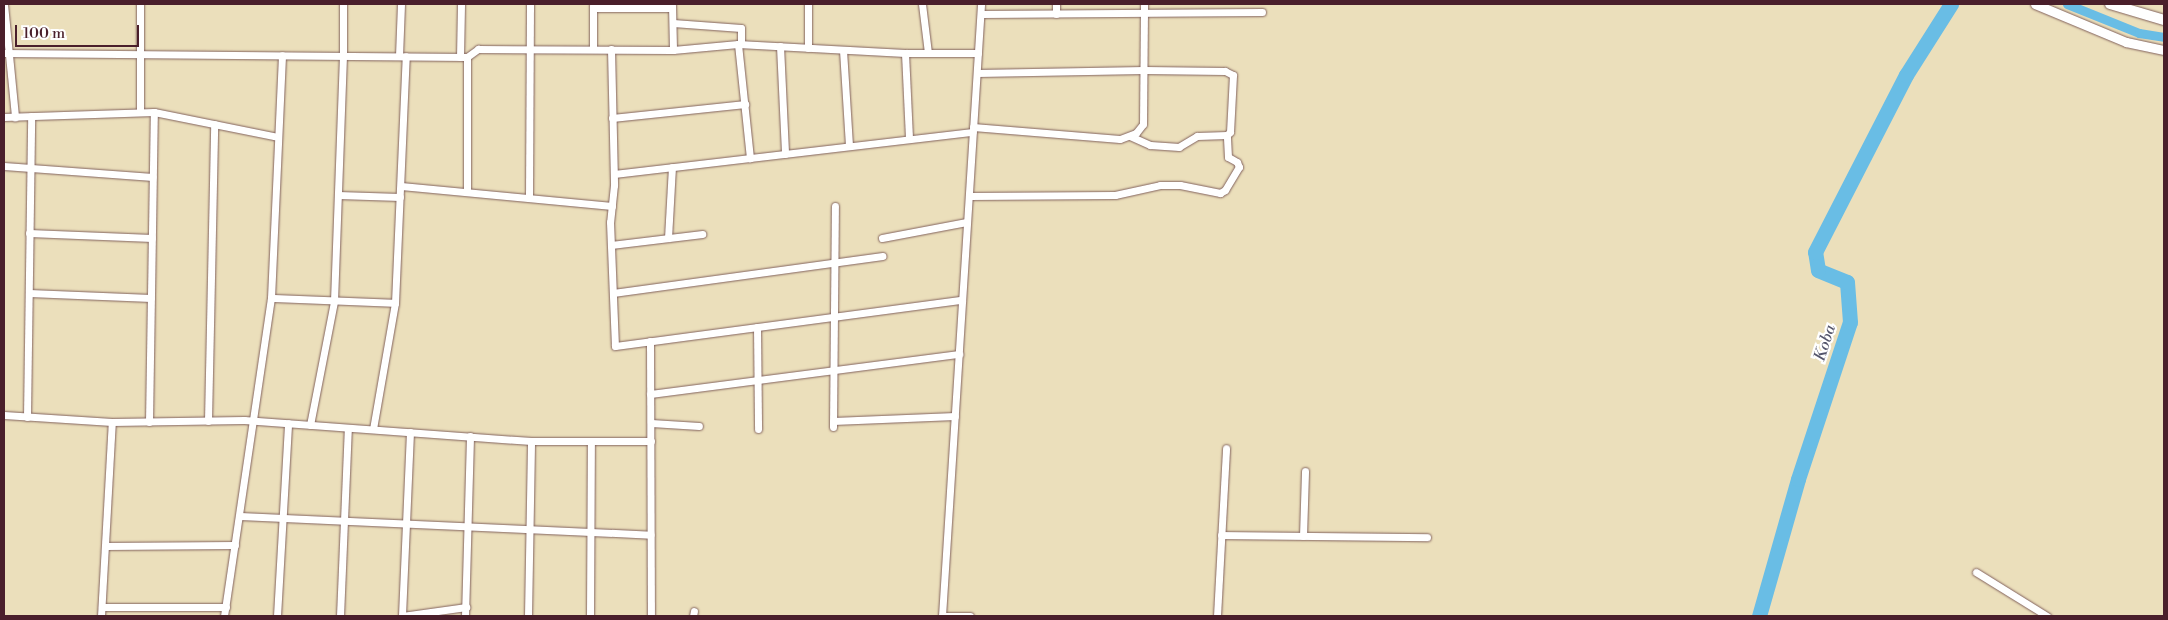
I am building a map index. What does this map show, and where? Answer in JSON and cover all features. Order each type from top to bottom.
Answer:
[{"type":"main road","points":[[2110,4],[2126,6],[2164,20]]},
{"type":"street","points":[[4,4],[6,53],[15,117]]},
{"type":"street","points":[[140,4],[140,112]]},
{"type":"street","points":[[310,425],[334,301],[344,56],[343,4]]},
{"type":"street","points":[[373,430],[395,303],[400,197],[403,56],[401,4]]},
{"type":"street","points":[[461,4],[467,192]]},
{"type":"street","points":[[529,198],[530,4]]},
{"type":"street","points":[[808,4],[808,48]]},
{"type":"street","points":[[922,4],[928,53]]},
{"type":"street","points":[[970,616],[942,616],[981,4]]},
{"type":"street","points":[[1056,4],[1056,14]]},
{"type":"street","points":[[614,174],[909,139],[973,129],[1120,139],[1130,136],[1143,124],[1144,4]]},
{"type":"street","points":[[2034,4],[2126,42],[2164,50]]},
{"type":"street","points":[[592,50],[593,6],[672,6],[674,50]]},
{"type":"street","points":[[981,14],[1262,12]]},
{"type":"street","points":[[673,23],[741,28],[739,44],[750,158]]},
{"type":"street","points":[[6,53],[463,57],[478,49],[674,50],[739,44],[905,53],[978,53]]},
{"type":"street","points":[[780,46],[785,154]]},
{"type":"street","points":[[611,50],[614,174],[611,245],[615,346],[962,300]]},
{"type":"street","points":[[843,50],[849,146]]},
{"type":"street","points":[[905,53],[909,139]]},
{"type":"street","points":[[224,616],[271,298],[282,55]]},
{"type":"street","points":[[969,196],[1115,195],[1148,186],[1167,185],[1180,185],[1220,193],[1225,190],[1239,167],[1238,162],[1228,158],[1227,135],[1230,132],[1234,83],[1233,75],[1229,72],[1144,70],[977,73]]},
{"type":"street","points":[[612,118],[744,104]]},
{"type":"street","points":[[4,118],[154,112],[278,137]]},
{"type":"street","points":[[149,422],[154,112]]},
{"type":"street","points":[[27,417],[31,116]]},
{"type":"street","points":[[208,421],[214,124]]},
{"type":"street","points":[[1130,136],[1150,145],[1179,147],[1197,136],[1227,135]]},
{"type":"street","points":[[4,166],[153,177]]},
{"type":"street","points":[[668,238],[672,168]]},
{"type":"street","points":[[400,186],[612,206]]},
{"type":"street","points":[[338,195],[400,197]]},
{"type":"street","points":[[835,206],[833,424],[955,416]]},
{"type":"street","points":[[882,238],[967,222]]},
{"type":"street","points":[[30,233],[152,238]]},
{"type":"street","points":[[611,245],[702,234]]},
{"type":"street","points":[[613,293],[882,256]]},
{"type":"street","points":[[29,293],[151,298]]},
{"type":"street","points":[[271,298],[395,303]]},
{"type":"street","points":[[757,327],[758,429]]},
{"type":"street","points":[[650,342],[651,616]]},
{"type":"street","points":[[650,394],[959,354]]},
{"type":"street","points":[[4,415],[112,422],[254,421],[530,441],[651,441]]},
{"type":"street","points":[[101,616],[112,422]]},
{"type":"street","points":[[651,423],[699,426]]},
{"type":"street","points":[[277,616],[288,424]]},
{"type":"street","points":[[340,616],[348,428]]},
{"type":"street","points":[[410,432],[402,616],[466,607]]},
{"type":"street","points":[[466,616],[470,436]]},
{"type":"street","points":[[528,616],[530,441]]},
{"type":"street","points":[[590,616],[591,441]]},
{"type":"street","points":[[1217,616],[1226,448]]},
{"type":"street","points":[[1303,536],[1305,471]]},
{"type":"street","points":[[240,516],[651,535]]},
{"type":"street","points":[[1221,535],[1427,537]]},
{"type":"street","points":[[105,546],[235,545]]},
{"type":"street","points":[[1976,572],[2047,616]]},
{"type":"street","points":[[102,607],[226,607]]},
{"type":"waterway","name":"Koba","points":[[1759,616],[1798,479],[1850,322],[1847,282],[1818,270],[1815,252],[1906,75],[1951,4]]},
{"type":"waterway","points":[[2067,4],[2139,33],[2164,37]]}]
